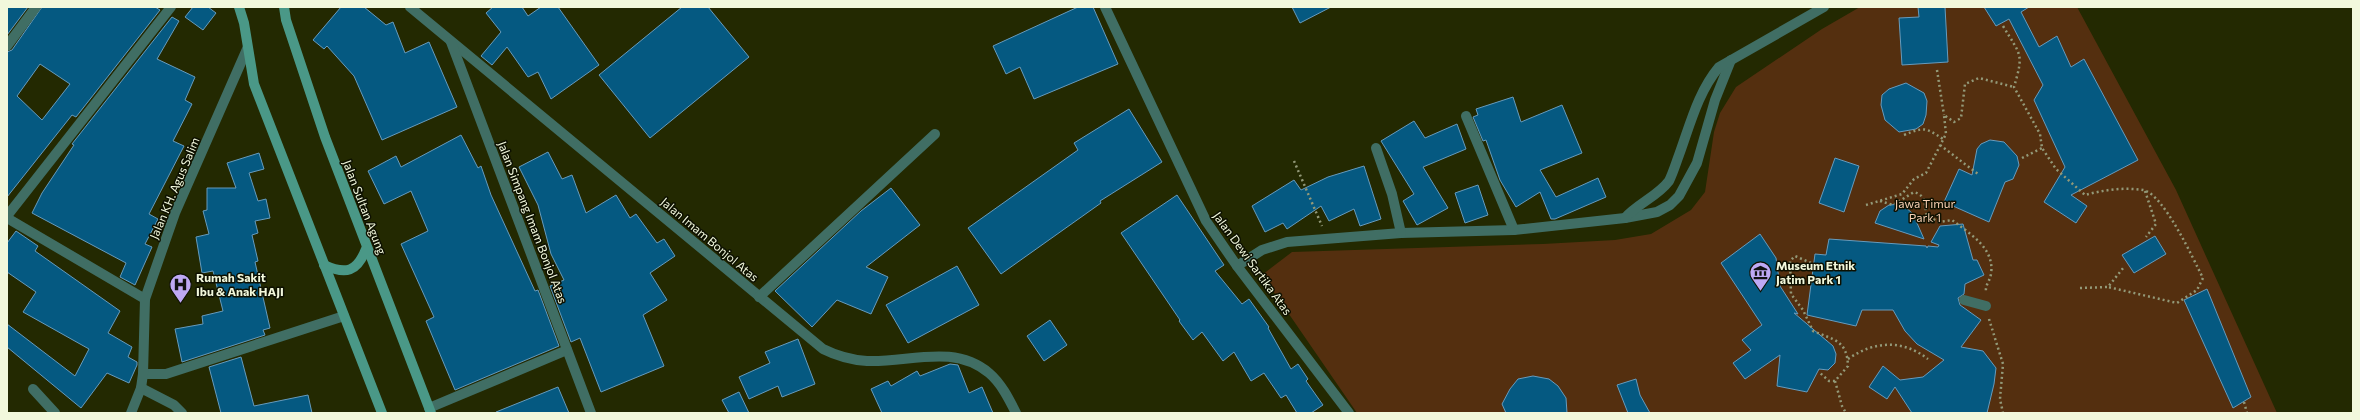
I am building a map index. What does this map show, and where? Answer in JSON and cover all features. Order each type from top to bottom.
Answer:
[{"type":"main road","points":[[239,7],[244,23],[247,49],[254,84],[382,413]]},
{"type":"main road","name":"Jalan Sultan Agung","points":[[284,7],[303,73],[366,249],[430,410]]},
{"type":"main road","points":[[324,265],[343,271],[352,269],[358,265],[366,249]]},
{"type":"street","points":[[7,46],[36,7]]},
{"type":"street","points":[[145,299],[7,217],[171,7]]},
{"type":"street","name":"Jalan Imam Bonjol Atas","points":[[410,7],[823,349],[835,355],[868,361],[932,355],[966,360],[989,373],[1006,392],[1016,413]]},
{"type":"street","name":"Jalan Dewi Sartika Atas","points":[[1105,7],[1206,221],[1237,266],[1349,413]]},
{"type":"street","points":[[1625,218],[1634,208],[1648,199],[1668,181],[1708,80],[1719,67],[1824,7]]},
{"type":"street","name":"Jalan Simpang Imam Bonjol Atas","points":[[450,40],[591,413]]},
{"type":"street","name":"Jalan KH. Agus Salim","points":[[131,413],[141,388],[143,374],[145,299],[175,213],[247,49]]},
{"type":"street","points":[[1237,266],[1272,246],[1287,242],[1401,233],[1514,230],[1625,218],[1657,212],[1670,205],[1679,196],[1697,163],[1715,100],[1731,60]]},
{"type":"street","points":[[1466,116],[1514,230]]},
{"type":"street","points":[[759,297],[935,134]]},
{"type":"street","points":[[1376,148],[1392,194],[1401,233]]},
{"type":"street","points":[[1964,300],[1986,306]]},
{"type":"street","points":[[143,374],[166,374],[344,316]]},
{"type":"street","points":[[430,410],[567,350]]},
{"type":"street","points":[[141,388],[174,405],[182,413]]},
{"type":"street","points":[[33,389],[55,413]]},
{"type":"path","points":[[2003,26],[2022,61],[2014,87],[2040,134],[2042,148],[2056,169],[2085,195],[2105,190],[2145,190],[2164,206],[2203,278],[2197,290],[2177,302],[2108,287],[2080,288]]},
{"type":"path","points":[[1866,205],[1902,194],[1914,179],[1926,173],[1946,134],[1936,70]]},
{"type":"path","points":[[1944,115],[1954,122],[1961,118],[1965,84],[1979,78],[2014,87]]},
{"type":"path","points":[[1904,135],[1921,128],[1927,128],[1943,139]]},
{"type":"path","points":[[1940,145],[1978,174]]},
{"type":"path","points":[[2022,158],[2042,148]]},
{"type":"path","points":[[1294,161],[1328,239]]},
{"type":"path","points":[[2145,190],[2156,224],[2146,237]]},
{"type":"path","points":[[1880,200],[1893,205],[1914,192],[1921,194],[1925,199],[1927,216],[1939,222],[1952,220],[1962,228]]},
{"type":"path","points":[[1811,262],[1795,256],[1790,261],[1790,294],[1803,310],[1813,331],[1839,341],[1846,350],[1848,359],[1848,366],[1835,381],[1829,381],[1819,372]]},
{"type":"path","points":[[2108,287],[2124,267]]},
{"type":"path","points":[[1848,359],[1861,350],[1886,343],[1918,351],[1928,359]]},
{"type":"path","points":[[1835,381],[1842,406],[1846,413]]},
{"type":"path","points":[[2244,402],[2247,413]]},
{"type":"green space","name":"Jawa Timur Park 1","points":[[1860,7],[2077,7],[2176,190],[2277,413],[1357,413],[1262,275],[1292,252],[1543,244],[1615,240],[1651,234],[1691,210],[1705,192],[1714,132],[1720,113],[1736,87],[1822,29]]},
{"type":"building","points":[[7,7],[28,7],[7,35]]},
{"type":"building","points":[[42,7],[155,7],[160,10],[76,117],[72,115],[7,197],[7,52],[12,50]],"holes":[[[40,64],[70,84],[42,120],[17,96]]]},
{"type":"building","points":[[193,7],[208,7],[216,13],[203,30],[185,17]]},
{"type":"building","points":[[341,7],[364,7],[386,25],[393,22],[405,53],[429,42],[457,107],[382,140],[354,76],[327,46],[324,49],[313,40]]},
{"type":"building","points":[[493,7],[522,7],[528,16],[541,7],[558,7],[599,65],[551,99],[538,72],[528,77],[507,47],[492,65],[481,56],[501,32],[486,13]]},
{"type":"building","points":[[682,7],[708,7],[749,57],[650,138],[599,75]]},
{"type":"building","points":[[1078,7],[1093,7],[1118,64],[1034,99],[1020,67],[1006,74],[993,46]]},
{"type":"building","points":[[1292,7],[1331,7],[1300,23]]},
{"type":"building","points":[[1918,7],[1945,7],[1948,62],[1902,65],[1899,18],[1919,17]]},
{"type":"building","points":[[1984,7],[2029,7],[2021,12],[2039,47],[2057,36],[2071,67],[2084,59],[2138,160],[2071,195],[2087,206],[2076,223],[2044,202],[2065,167],[2034,100],[2043,85],[2009,19],[1996,26]]},
{"type":"building","points":[[172,17],[179,21],[157,59],[195,77],[185,100],[192,104],[173,141],[184,146],[149,214],[158,219],[145,244],[152,247],[135,285],[120,277],[126,263],[32,213],[42,193],[74,145],[72,144]]},
{"type":"building","points":[[1906,83],[1924,93],[1927,101],[1926,115],[1923,124],[1916,129],[1899,132],[1885,120],[1881,105],[1882,95],[1889,89]]},
{"type":"building","points":[[1513,97],[1521,122],[1562,105],[1582,153],[1540,170],[1556,197],[1598,178],[1606,197],[1555,219],[1551,219],[1540,192],[1516,207],[1500,180],[1486,140],[1483,141],[1473,117],[1478,115],[1476,109]]},
{"type":"building","points":[[1129,109],[1162,162],[1100,201],[1101,203],[1001,274],[968,228],[1078,150],[1074,143]]},
{"type":"building","points":[[1414,121],[1425,138],[1457,124],[1466,149],[1423,167],[1448,208],[1417,225],[1403,201],[1414,194],[1381,141]]},
{"type":"building","points":[[461,135],[478,168],[481,166],[491,195],[535,291],[538,290],[559,346],[455,390],[426,321],[434,317],[401,244],[428,231],[411,191],[384,204],[368,171],[396,156],[401,167]]},
{"type":"building","points":[[1990,140],[2004,142],[2017,156],[2019,165],[2013,179],[2005,182],[1989,222],[1944,202],[1959,169],[1972,175],[1977,149],[1981,144]]},
{"type":"building","points":[[548,152],[562,179],[572,175],[586,213],[616,195],[630,218],[636,214],[657,243],[664,239],[675,256],[650,273],[667,300],[643,315],[664,366],[601,392],[580,338],[571,342],[550,286],[564,280],[551,254],[538,205],[519,167]]},
{"type":"building","points":[[259,153],[264,169],[249,173],[258,201],[266,199],[270,218],[255,221],[258,233],[252,235],[258,261],[255,262],[270,328],[263,330],[265,335],[182,362],[175,329],[203,324],[202,316],[223,311],[213,271],[202,273],[196,237],[209,234],[203,211],[207,210],[207,188],[236,188],[227,163]]},
{"type":"building","points":[[1835,158],[1859,166],[1844,212],[1819,203]]},
{"type":"building","points":[[1364,166],[1381,219],[1360,226],[1354,209],[1329,221],[1321,206],[1287,229],[1283,223],[1265,232],[1252,206],[1294,180],[1301,190],[1328,177]]},
{"type":"building","points":[[1478,185],[1488,215],[1465,223],[1455,193]]},
{"type":"building","points":[[891,188],[920,225],[866,267],[888,277],[871,314],[837,300],[812,327],[775,291],[861,211]]},
{"type":"building","points":[[1177,195],[1224,265],[1215,271],[1242,304],[1249,299],[1269,327],[1268,328],[1291,369],[1298,364],[1308,379],[1306,381],[1323,405],[1311,413],[1297,413],[1286,395],[1281,398],[1264,373],[1251,381],[1234,352],[1223,361],[1202,332],[1193,340],[1121,233]]},
{"type":"building","points":[[1902,204],[1913,214],[1924,239],[1875,223],[1880,211],[1889,205]]},
{"type":"building","points":[[1963,224],[1973,260],[1977,260],[1984,275],[1965,284],[1964,294],[1958,298],[1960,305],[1981,320],[1961,347],[1983,351],[1996,368],[1987,413],[1912,413],[1895,387],[1887,399],[1869,387],[1883,366],[1900,380],[1923,377],[1944,360],[1917,344],[1905,331],[1893,310],[1862,310],[1856,326],[1807,315],[1815,254],[1826,255],[1829,239],[1926,246],[1927,248],[1928,246],[1938,247],[1939,245],[1931,242],[1940,226]]},
{"type":"building","points":[[16,231],[38,246],[35,251],[120,311],[108,333],[132,347],[128,357],[137,362],[137,365],[129,383],[107,373],[81,408],[7,347],[7,324],[75,376],[89,349],[23,312],[36,292],[7,272],[7,243]]},
{"type":"building","points":[[1760,234],[1776,258],[1780,286],[1798,314],[1794,313],[1833,346],[1836,354],[1835,363],[1828,370],[1819,369],[1807,392],[1777,386],[1780,355],[1745,379],[1733,363],[1751,350],[1742,340],[1762,325],[1721,263]]},
{"type":"building","points":[[2155,236],[2166,254],[2134,273],[2122,255]]},
{"type":"building","points":[[957,266],[979,305],[908,343],[886,305]]},
{"type":"building","points":[[2207,289],[2251,397],[2233,408],[2184,300]]},
{"type":"building","points":[[1050,320],[1067,345],[1044,361],[1027,336]]},
{"type":"building","points":[[798,339],[815,384],[782,397],[778,386],[749,399],[739,377],[770,363],[765,352]]},
{"type":"building","points":[[241,357],[254,406],[308,395],[312,413],[221,413],[209,367]]},
{"type":"building","points":[[950,364],[958,365],[969,393],[982,387],[993,413],[882,413],[871,389],[888,381],[891,386],[917,371],[920,376]]},
{"type":"building","points":[[1533,376],[1549,379],[1558,386],[1566,398],[1567,413],[1506,413],[1502,404],[1510,389],[1518,379]]},
{"type":"building","points":[[1636,379],[1640,395],[1650,413],[1628,413],[1617,385]]},
{"type":"building","points":[[558,387],[569,413],[496,413],[496,412]]},
{"type":"building","points":[[739,392],[749,413],[729,413],[722,400]]},
{"type":"place","name":"Museum Etnik Jatim Park 1","points":[[1760,292]]},
{"type":"place","name":"Rumah Sakit Ibu & Anak HAJI","points":[[180,304]]}]
